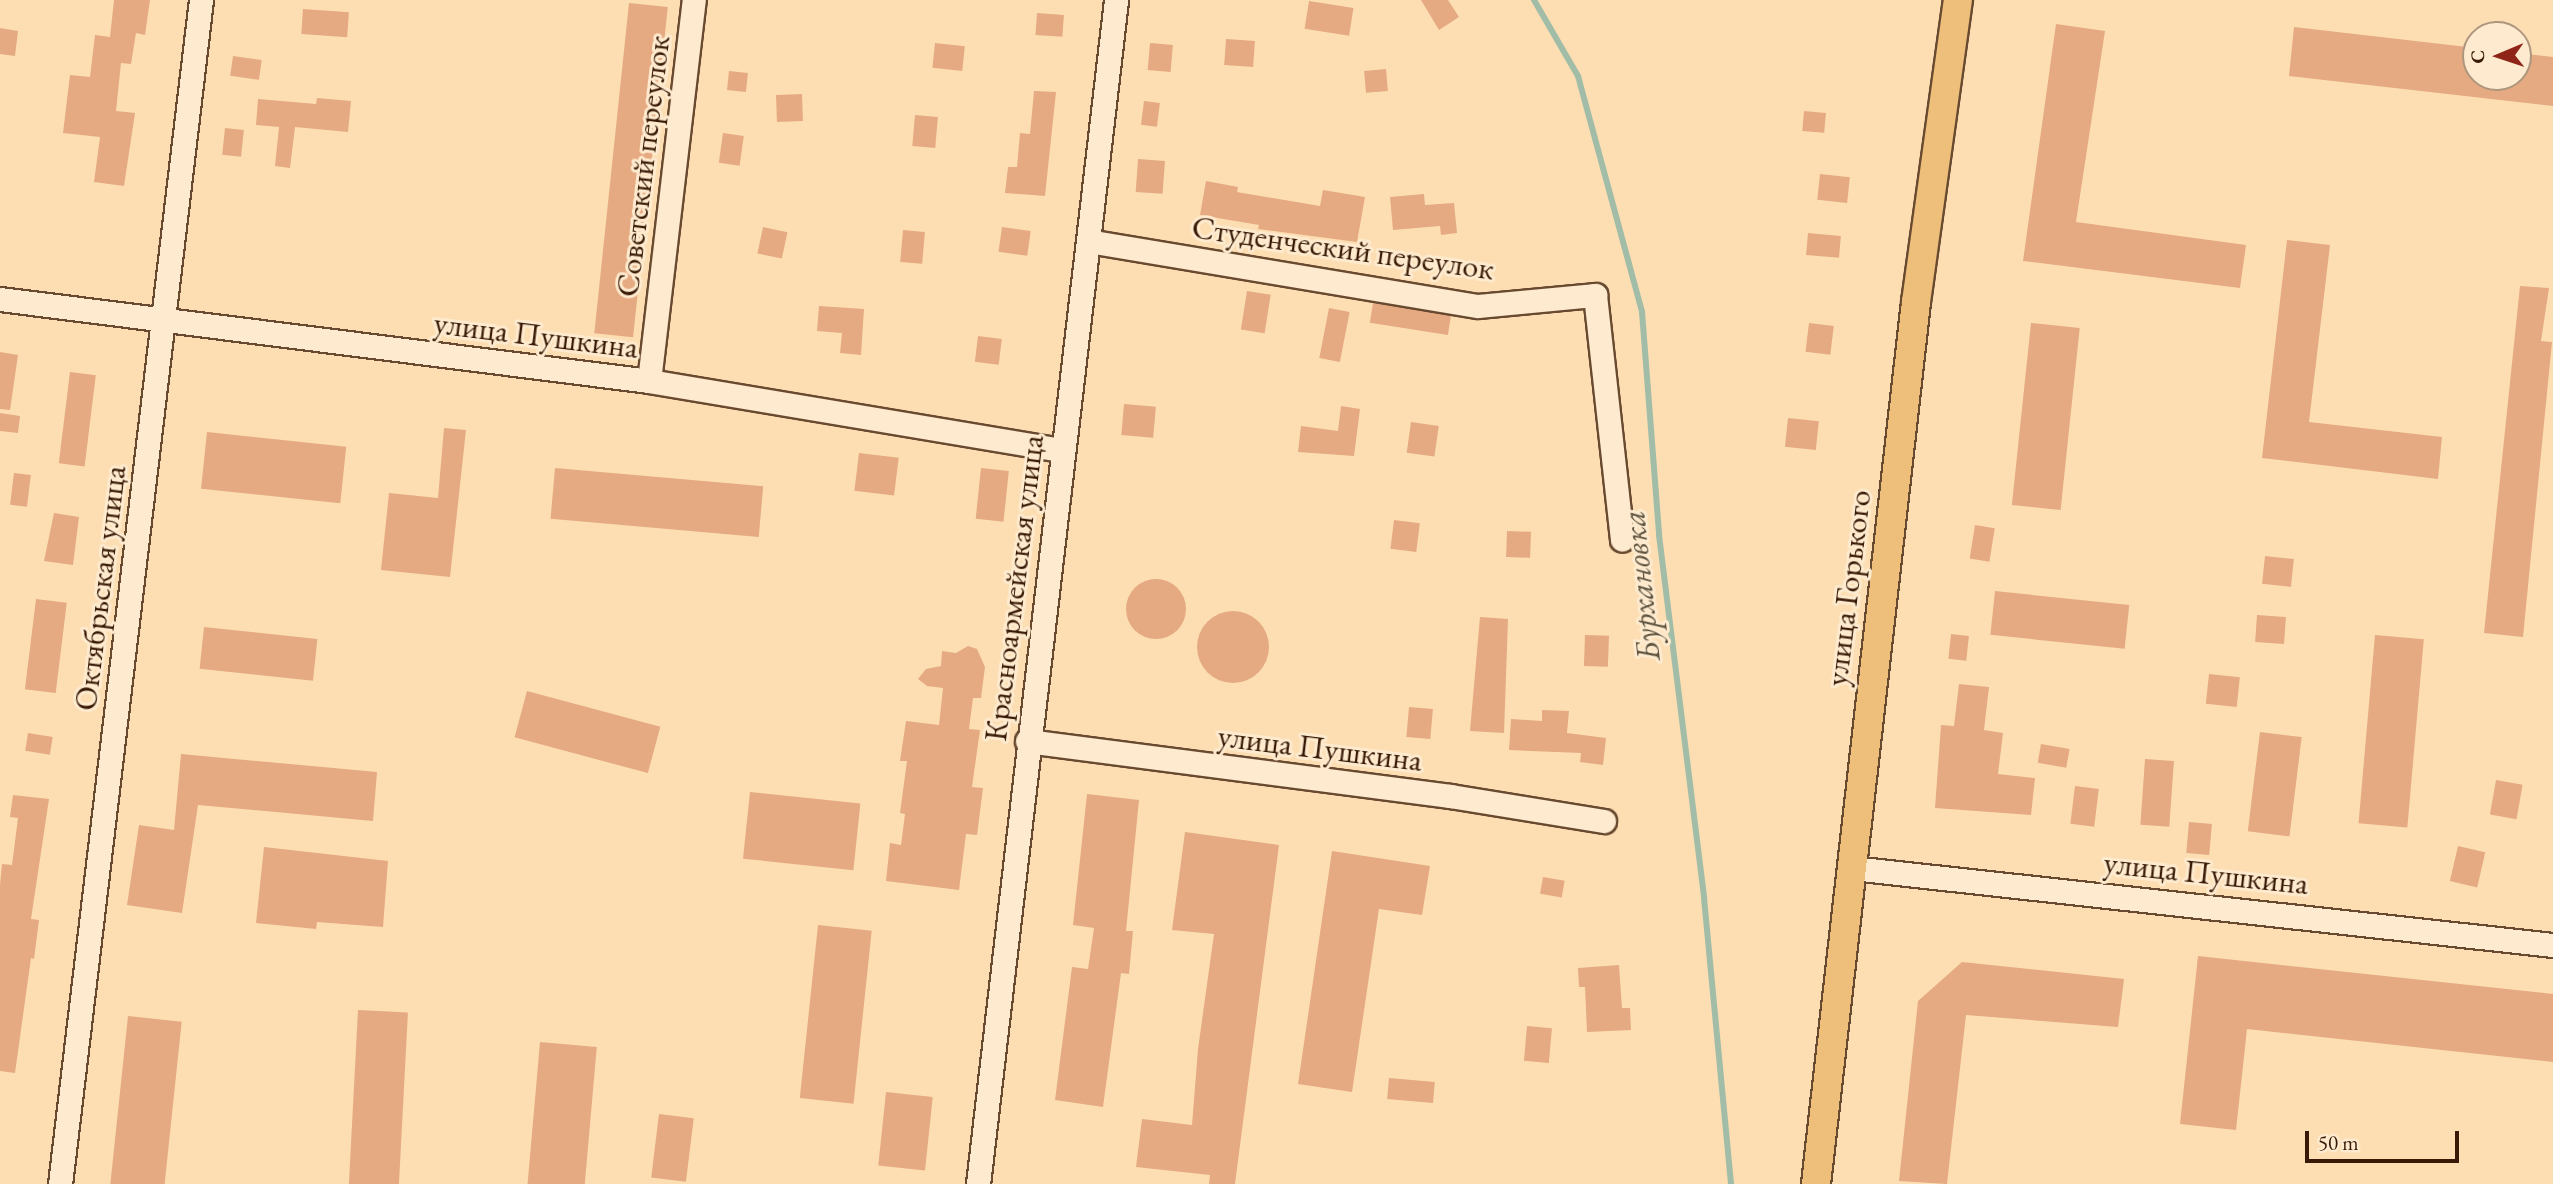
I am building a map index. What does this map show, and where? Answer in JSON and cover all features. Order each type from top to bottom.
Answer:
[{"type":"main road","name":"улица Горького","points":[[1816,1184],[1916,302],[1958,0]]},
{"type":"street","name":"Октябрьская улица","points":[[60,1184],[201,0]]},
{"type":"street","name":"Советский переулок","points":[[649,382],[694,0]]},
{"type":"street","name":"Красноармейская улица","points":[[978,1184],[1027,741],[1116,0]]},
{"type":"street","name":"Студенческий переулок","points":[[1088,241],[1478,306],[1595,296],[1622,540]]},
{"type":"street","name":"улица Пушкина","points":[[0,299],[649,382],[1062,450]]},
{"type":"street","name":"улица Пушкина","points":[[1027,741],[1450,796],[1604,821]]},
{"type":"street","name":"улица Пушкина","points":[[1852,868],[2553,945]]},
{"type":"building","points":[[114,0],[150,0],[145,35],[136,33],[131,64],[121,63],[116,111],[135,113],[124,186],[94,182],[100,137],[63,133],[70,75],[90,77],[95,35],[110,37]]},
{"type":"building","points":[[1421,0],[1448,0],[1459,17],[1439,30]]},
{"type":"building","points":[[1309,1],[1353,8],[1349,36],[1305,29]]},
{"type":"building","points":[[629,3],[668,7],[633,337],[594,333]]},
{"type":"building","points":[[303,9],[349,12],[347,37],[301,34]]},
{"type":"building","points":[[1037,13],[1064,15],[1062,37],[1035,35]]},
{"type":"building","points":[[2056,24],[2105,31],[2076,222],[2246,245],[2240,288],[2023,261]]},
{"type":"building","points":[[2294,27],[2462,46],[2462,91],[2532,91],[2532,55],[2553,57],[2553,106],[2289,76]]},
{"type":"building","points":[[0,28],[18,31],[15,56],[0,54]]},
{"type":"building","points":[[1226,39],[1255,41],[1253,67],[1224,65]]},
{"type":"building","points":[[935,43],[965,46],[962,71],[932,68]]},
{"type":"building","points":[[1150,43],[1173,45],[1171,72],[1148,70]]},
{"type":"building","points":[[233,56],[262,60],[259,80],[230,76]]},
{"type":"building","points":[[1386,69],[1388,91],[1366,93],[1364,71]]},
{"type":"building","points":[[729,71],[748,73],[746,92],[727,90]]},
{"type":"building","points":[[1034,91],[1056,92],[1045,196],[1005,193],[1008,167],[1017,167],[1020,133],[1030,134]]},
{"type":"building","points":[[802,94],[803,121],[777,122],[776,95]]},
{"type":"building","points":[[317,98],[351,101],[348,132],[295,127],[290,168],[275,166],[279,127],[256,125],[258,99],[316,104]]},
{"type":"building","points":[[1144,101],[1160,103],[1157,127],[1141,125]]},
{"type":"building","points":[[1804,111],[1826,113],[1824,133],[1802,131]]},
{"type":"building","points":[[915,115],[938,117],[935,148],[912,146]]},
{"type":"building","points":[[225,128],[244,130],[241,157],[222,155]]},
{"type":"building","points":[[723,133],[744,136],[740,166],[719,163]]},
{"type":"building","points":[[1138,159],[1165,161],[1163,194],[1136,192]]},
{"type":"building","points":[[1820,174],[1850,177],[1847,203],[1817,200]]},
{"type":"building","points":[[1206,181],[1238,187],[1237,192],[1320,206],[1323,190],[1365,197],[1357,242],[1258,229],[1259,225],[1200,215]]},
{"type":"building","points":[[1424,194],[1425,205],[1454,203],[1457,233],[1441,235],[1440,226],[1393,230],[1390,197]]},
{"type":"building","points":[[763,227],[787,232],[782,259],[757,253]]},
{"type":"building","points":[[1002,227],[1031,231],[1027,256],[999,252]]},
{"type":"building","points":[[903,230],[925,232],[922,264],[900,262]]},
{"type":"building","points":[[1808,233],[1841,236],[1839,258],[1806,255]]},
{"type":"building","points":[[2287,240],[2330,245],[2309,422],[2442,437],[2438,479],[2262,458]]},
{"type":"building","points":[[2520,286],[2549,288],[2541,341],[2552,342],[2523,637],[2484,633]]},
{"type":"building","points":[[1247,291],[1271,295],[1265,333],[1241,330]]},
{"type":"building","points":[[1373,303],[1451,315],[1448,335],[1370,323]]},
{"type":"building","points":[[819,306],[864,309],[861,355],[840,353],[842,333],[817,331]]},
{"type":"building","points":[[1329,308],[1350,312],[1340,362],[1319,358]]},
{"type":"building","points":[[1809,323],[1834,326],[1830,355],[1805,352]]},
{"type":"building","points":[[2031,323],[2080,328],[2061,510],[2012,505]]},
{"type":"building","points":[[978,336],[1002,339],[999,365],[975,362]]},
{"type":"building","points":[[0,352],[18,355],[10,410],[0,409]]},
{"type":"building","points":[[70,372],[96,375],[85,466],[59,463]]},
{"type":"building","points":[[1124,404],[1156,407],[1153,438],[1121,435]]},
{"type":"building","points":[[1341,406],[1360,409],[1354,456],[1298,452],[1301,426],[1338,431]]},
{"type":"building","points":[[0,413],[20,416],[18,433],[0,431]]},
{"type":"building","points":[[1788,418],[1819,421],[1816,450],[1785,447]]},
{"type":"building","points":[[1411,422],[1439,426],[1434,457],[1407,453]]},
{"type":"building","points":[[444,428],[466,430],[450,577],[381,570],[389,493],[438,498]]},
{"type":"building","points":[[207,432],[346,447],[340,503],[201,489]]},
{"type":"building","points":[[859,453],[899,458],[894,496],[854,491]]},
{"type":"building","points":[[555,468],[763,486],[759,537],[551,519]]},
{"type":"building","points":[[981,468],[1009,471],[1004,522],[976,519]]},
{"type":"building","points":[[14,473],[31,475],[27,507],[10,505]]},
{"type":"building","points":[[54,513],[79,517],[73,565],[44,561]]},
{"type":"building","points":[[1394,520],[1420,523],[1416,552],[1390,549]]},
{"type":"building","points":[[1975,525],[1995,528],[1989,562],[1970,559]]},
{"type":"building","points":[[1507,531],[1531,532],[1530,558],[1506,557]]},
{"type":"building","points":[[2265,556],[2294,559],[2291,587],[2262,584]]},
{"type":"building","points":[[1156,579],[1173,584],[1181,592],[1186,609],[1181,626],[1173,634],[1156,639],[1139,634],[1131,626],[1126,609],[1131,592],[1139,584]]},
{"type":"building","points":[[1995,591],[2129,605],[2125,649],[1990,635]]},
{"type":"building","points":[[36,599],[67,603],[56,693],[25,689]]},
{"type":"building","points":[[1233,611],[1253,617],[1263,627],[1269,647],[1263,667],[1253,677],[1233,683],[1213,677],[1203,667],[1197,647],[1203,627],[1213,617]]},
{"type":"building","points":[[2257,615],[2286,617],[2284,644],[2255,642]]},
{"type":"building","points":[[1480,617],[1508,619],[1504,733],[1470,731]]},
{"type":"building","points":[[204,627],[317,639],[313,681],[200,669]]},
{"type":"building","points":[[1951,634],[1969,636],[1966,661],[1948,659]]},
{"type":"building","points":[[1585,635],[1609,636],[1608,667],[1584,666]]},
{"type":"building","points":[[2375,635],[2424,639],[2407,828],[2359,823]]},
{"type":"building","points":[[968,646],[977,649],[985,667],[981,698],[973,698],[969,729],[980,730],[972,787],[983,788],[977,835],[966,834],[959,890],[886,881],[890,843],[901,845],[905,814],[900,813],[907,761],[900,761],[906,721],[939,725],[943,688],[927,686],[918,679],[926,669],[941,666],[942,651],[956,653]]},
{"type":"building","points":[[2209,674],[2240,677],[2237,707],[2206,704]]},
{"type":"building","points":[[1959,684],[1989,687],[1984,730],[2003,733],[1998,774],[2035,778],[2031,815],[1935,808],[1941,725],[1954,726]]},
{"type":"building","points":[[527,691],[660,727],[648,773],[515,737]]},
{"type":"building","points":[[1409,707],[1433,709],[1430,739],[1406,737]]},
{"type":"building","points":[[1542,710],[1569,711],[1567,733],[1606,738],[1603,765],[1580,762],[1581,753],[1509,750],[1511,719],[1542,721]]},
{"type":"building","points":[[2260,732],[2302,737],[2290,836],[2248,831]]},
{"type":"building","points":[[28,733],[53,737],[50,755],[25,751]]},
{"type":"building","points":[[2041,744],[2070,749],[2066,768],[2038,763]]},
{"type":"building","points":[[181,754],[377,772],[373,821],[198,805],[182,913],[127,905],[139,825],[174,830]]},
{"type":"building","points":[[2145,759],[2174,761],[2169,827],[2140,825]]},
{"type":"building","points":[[2496,780],[2523,785],[2517,819],[2490,814]]},
{"type":"building","points":[[2075,786],[2099,789],[2094,827],[2070,824]]},
{"type":"building","points":[[750,792],[860,804],[853,870],[743,859]]},
{"type":"building","points":[[1087,794],[1139,800],[1126,931],[1133,931],[1129,974],[1121,973],[1103,1107],[1055,1100],[1072,967],[1088,969],[1094,928],[1073,925]]},
{"type":"building","points":[[13,795],[49,799],[31,919],[39,920],[15,1073],[0,1071],[0,885],[2,864],[12,865],[18,818],[10,817]]},
{"type":"building","points":[[2189,822],[2212,824],[2209,855],[2186,853]]},
{"type":"building","points":[[1185,832],[1279,845],[1235,1184],[1209,1184],[1210,1175],[1136,1167],[1142,1119],[1192,1125],[1198,1049],[1214,934],[1172,930]]},
{"type":"building","points":[[2458,846],[2485,852],[2477,887],[2450,881]]},
{"type":"building","points":[[264,847],[388,861],[383,927],[317,922],[316,929],[256,923]]},
{"type":"building","points":[[1332,851],[1430,866],[1422,915],[1379,909],[1352,1092],[1298,1084]]},
{"type":"building","points":[[1543,877],[1565,881],[1562,898],[1540,894]]},
{"type":"building","points":[[818,925],[872,931],[854,1104],[800,1098]]},
{"type":"building","points":[[2198,956],[2553,994],[2553,1062],[2247,1029],[2236,1130],[2180,1124]]},
{"type":"building","points":[[1962,962],[2124,979],[2118,1027],[1966,1015],[1947,1184],[1899,1181],[1918,1001]]},
{"type":"building","points":[[1619,965],[1622,1008],[1630,1008],[1631,1030],[1587,1032],[1585,987],[1579,987],[1578,968]]},
{"type":"building","points":[[358,1010],[408,1013],[399,1184],[349,1184]]},
{"type":"building","points":[[128,1016],[182,1022],[165,1184],[110,1184]]},
{"type":"building","points":[[1527,1026],[1552,1028],[1549,1063],[1524,1061]]},
{"type":"building","points":[[540,1042],[597,1047],[585,1184],[528,1184]]},
{"type":"building","points":[[1389,1078],[1435,1082],[1433,1103],[1387,1099]]},
{"type":"building","points":[[886,1092],[933,1097],[925,1171],[878,1166]]},
{"type":"building","points":[[659,1114],[694,1118],[686,1182],[651,1178]]},
{"type":"waterway","name":"Бурхановка","points":[[1534,0],[1578,76],[1642,312],[1659,535],[1704,898],[1731,1184]]}]
